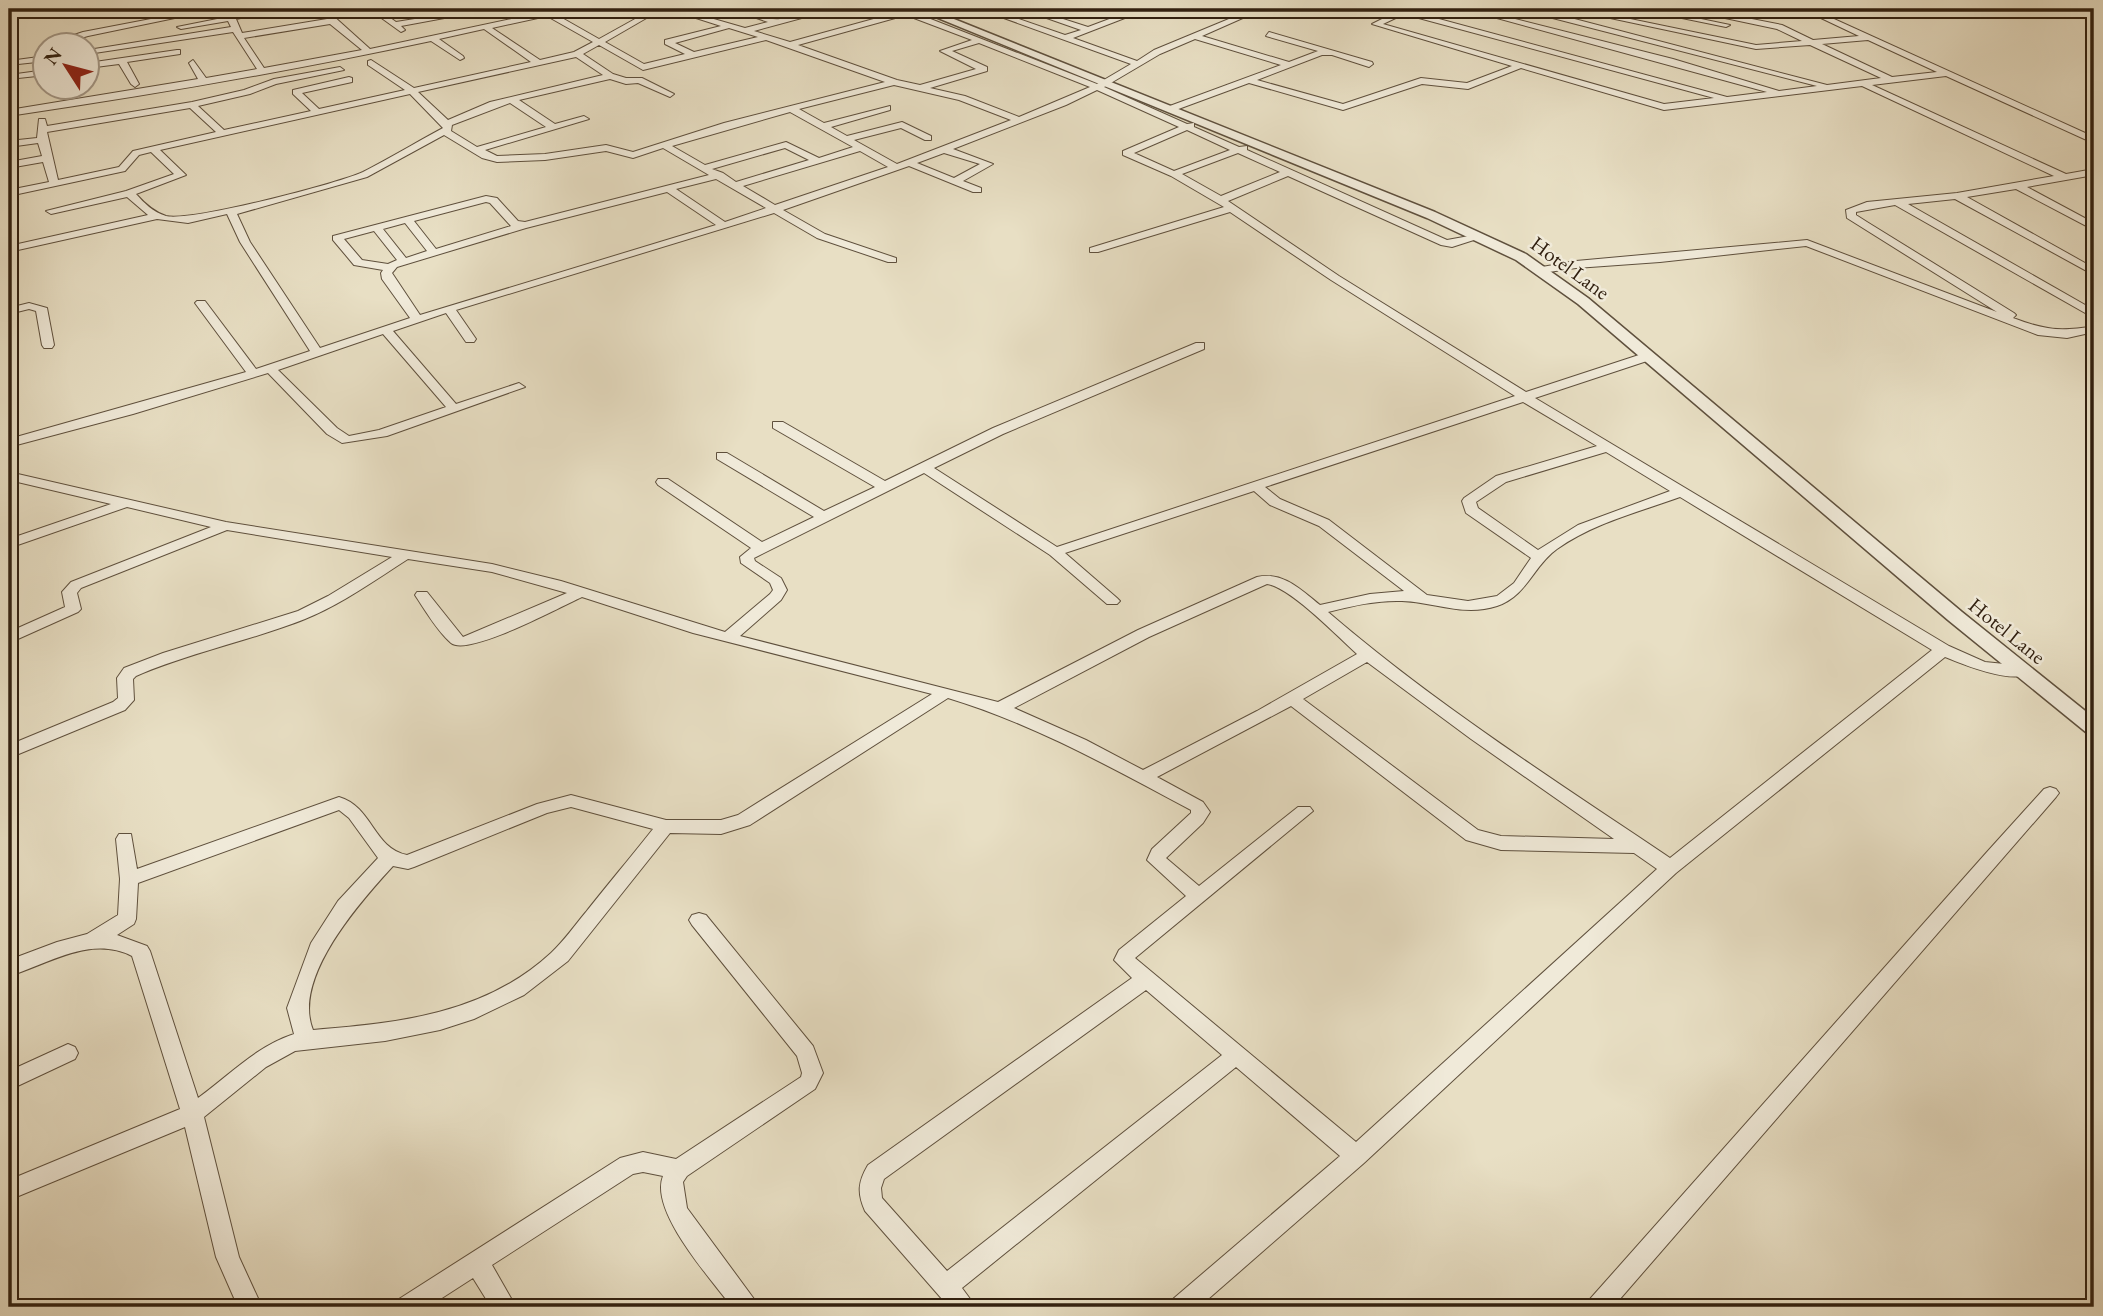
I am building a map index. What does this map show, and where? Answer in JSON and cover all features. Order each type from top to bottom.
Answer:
[{"type":"street","points":[[96,32],[214,9]]},
{"type":"street","points":[[168,30],[278,9]]},
{"type":"street","points":[[341,9],[326,12],[332,21],[368,51]]},
{"type":"street","points":[[373,9],[398,27],[489,9]]},
{"type":"street","points":[[442,9],[453,16]]},
{"type":"street","points":[[9,113],[334,59],[568,9]]},
{"type":"street","points":[[316,111],[296,92],[411,90],[540,64],[577,54],[658,9]]},
{"type":"street","points":[[672,9],[747,30],[894,82],[962,98],[1019,120]]},
{"type":"street","points":[[735,9],[775,22]]},
{"type":"street","points":[[747,30],[826,9]]},
{"type":"street","points":[[982,9],[1136,63]]},
{"type":"street","points":[[1025,9],[1087,29]]},
{"type":"street","points":[[1091,9],[1119,18]]},
{"type":"street","points":[[1065,38],[1144,9]]},
{"type":"street","points":[[9,440],[129,411],[270,369],[449,309],[777,209],[896,168],[1103,85],[1136,63],[1259,9]]},
{"type":"street","points":[[1392,9],[1732,101]]},
{"type":"street","points":[[1468,9],[1683,65],[1783,95]]},
{"type":"street","points":[[1492,35],[1554,9]]},
{"type":"street","points":[[1572,9],[1756,47],[1868,37]]},
{"type":"street","points":[[1642,9],[1659,10],[1809,42]]},
{"type":"street","points":[[1806,9],[2094,140]]},
{"type":"street","points":[[789,45],[909,10]]},
{"type":"street","name":"Hotel Lane","points":[[909,10],[1170,109],[1193,124],[1246,148],[1395,201],[1468,239],[1542,270],[1640,358],[1955,617],[2010,671],[2094,728]]},
{"type":"street","points":[[1620,33],[1659,10]]},
{"type":"street","points":[[1702,20],[1718,11],[1768,24],[1893,81]]},
{"type":"street","points":[[1403,12],[1376,24],[1657,106],[1732,101],[1948,73]]},
{"type":"street","points":[[548,13],[602,42],[640,67],[767,37]]},
{"type":"street","points":[[1544,13],[1831,88]]},
{"type":"street","points":[[231,18],[262,71]]},
{"type":"street","points":[[102,50],[332,21]]},
{"type":"street","points":[[485,26],[540,64]]},
{"type":"street","points":[[693,55],[668,42],[732,26]]},
{"type":"street","points":[[1269,34],[1369,64]]},
{"type":"street","points":[[432,37],[460,58]]},
{"type":"street","points":[[1197,37],[1289,65]]},
{"type":"street","points":[[921,87],[984,69],[944,51],[987,39]]},
{"type":"street","points":[[150,43],[154,56]]},
{"type":"street","points":[[1507,47],[1518,43]]},
{"type":"street","points":[[1485,55],[1496,51]]},
{"type":"street","points":[[102,64],[177,52]]},
{"type":"street","points":[[1170,109],[1329,52]]},
{"type":"street","points":[[577,54],[610,76],[626,81],[639,80],[670,94]]},
{"type":"street","points":[[334,59],[340,70],[361,89]]},
{"type":"street","points":[[9,62],[32,60]]},
{"type":"street","points":[[122,61],[135,84]]},
{"type":"street","points":[[193,63],[204,82]]},
{"type":"street","points":[[370,63],[411,90],[446,128],[472,150],[480,150],[584,119]]},
{"type":"street","points":[[1249,80],[1343,107],[1421,80],[1468,86],[1520,66]]},
{"type":"street","points":[[9,144],[192,105],[247,92],[274,82],[340,70]]},
{"type":"street","points":[[9,77],[32,74]]},
{"type":"street","points":[[9,249],[155,218],[177,222],[352,179],[483,108],[610,76]]},
{"type":"street","points":[[480,150],[485,156],[497,159],[545,157],[606,148],[630,155],[727,125],[894,82]]},
{"type":"street","points":[[1864,84],[2094,187]]},
{"type":"street","points":[[1103,85],[1193,124]]},
{"type":"street","points":[[9,193],[122,169],[136,153],[316,111],[361,89]]},
{"type":"street","points":[[512,100],[554,128]]},
{"type":"street","points":[[192,105],[221,132]]},
{"type":"street","points":[[43,108],[42,135],[54,183]]},
{"type":"street","points":[[825,126],[887,108]]},
{"type":"street","points":[[792,109],[896,168]]},
{"type":"street","points":[[1193,124],[1126,153],[1174,174],[1225,204],[1335,278],[1524,396],[1943,650],[1975,665],[2010,671]]},
{"type":"street","points":[[847,139],[902,125],[928,138]]},
{"type":"street","points":[[708,167],[782,145],[789,145],[818,161]]},
{"type":"street","points":[[666,146],[708,167],[821,236],[892,260]]},
{"type":"street","points":[[737,186],[861,148]]},
{"type":"street","points":[[1174,174],[1246,148],[1290,172],[1445,243],[1468,239]]},
{"type":"street","points":[[51,211],[129,193],[181,176],[153,149]]},
{"type":"street","points":[[946,150],[988,164],[954,181]]},
{"type":"street","points":[[9,165],[47,158]]},
{"type":"street","points":[[909,163],[977,190]]},
{"type":"street","points":[[1094,250],[1225,204],[1290,172]]},
{"type":"street","points":[[2029,329],[2007,312],[1851,216],[1851,210],[1856,207],[1957,196],[2094,172]]},
{"type":"street","points":[[418,320],[386,273],[402,260],[720,175]]},
{"type":"street","points":[[2018,186],[2094,227]]},
{"type":"street","points":[[667,188],[724,226]]},
{"type":"street","points":[[129,193],[155,218]]},
{"type":"street","points":[[1957,196],[2094,272]]},
{"type":"street","points":[[389,268],[358,263],[337,240],[340,236],[489,199],[515,224],[522,226]]},
{"type":"street","points":[[1897,202],[2094,315]]},
{"type":"street","points":[[232,210],[245,242],[317,353]]},
{"type":"street","points":[[407,219],[432,252]]},
{"type":"street","points":[[376,227],[402,260]]},
{"type":"street","points":[[1542,270],[1589,262],[1679,257],[1787,243],[1807,243],[2029,329],[2058,335],[2094,329]]},
{"type":"street","points":[[201,303],[253,374]]},
{"type":"street","points":[[9,311],[29,306],[41,308],[47,345]]},
{"type":"street","points":[[449,309],[470,339]]},
{"type":"street","points":[[386,330],[454,409]]},
{"type":"street","points":[[729,637],[776,597],[780,590],[776,581],[748,563],[747,557],[761,548],[1053,406],[1200,346]]},
{"type":"street","points":[[1055,552],[1640,358]]},
{"type":"street","points":[[270,369],[332,431],[347,440],[382,433],[519,387]]},
{"type":"street","points":[[778,425],[885,487]]},
{"type":"street","points":[[1538,557],[1471,510],[1469,501],[1501,479],[1608,447]]},
{"type":"street","points":[[722,456],[824,517]]},
{"type":"street","points":[[925,468],[1055,552],[1112,601]]},
{"type":"street","points":[[9,476],[226,526],[492,568],[729,637],[1000,708],[1189,800],[1201,812],[1158,854],[1156,860],[1199,896]]},
{"type":"street","points":[[663,482],[761,548]]},
{"type":"street","points":[[1256,486],[1282,506],[1324,523],[1423,598]]},
{"type":"street","points":[[1315,611],[1377,597],[1423,598],[1472,606],[1488,605],[1520,588],[1538,557],[1553,545],[1583,529],[1681,492]]},
{"type":"street","points":[[9,544],[127,503]]},
{"type":"street","points":[[9,638],[73,610],[69,592],[76,585],[226,526]]},
{"type":"street","points":[[9,752],[119,706],[126,700],[125,678],[130,672],[239,634],[289,620],[327,602],[405,555]]},
{"type":"street","points":[[1000,708],[1139,636],[1263,580],[1280,582],[1368,655],[1494,747],[1670,868]]},
{"type":"street","points":[[422,595],[457,640],[462,642],[475,639],[581,592]]},
{"type":"street","points":[[1181,1307],[1356,1156],[1670,868],[1943,650]]},
{"type":"street","points":[[1144,777],[1292,699],[1368,655]]},
{"type":"street","points":[[129,879],[339,803],[349,807],[389,858],[408,862],[543,808],[571,801],[666,826],[721,827],[744,820],[946,692]]},
{"type":"street","points":[[1292,699],[1472,835],[1501,843],[1638,846]]},
{"type":"street","points":[[1598,1307],[1734,1157],[1913,946],[2050,793]]},
{"type":"street","points":[[1304,811],[1124,957],[1126,963],[1356,1156]]},
{"type":"street","points":[[9,1190],[192,1114],[265,1056],[306,1039],[357,1036],[418,1026],[453,1017],[523,988],[541,976],[561,956],[666,826]]},
{"type":"street","points":[[9,968],[90,941],[127,919],[129,879],[125,839]]},
{"type":"street","points":[[306,1039],[298,1019],[297,1008],[321,943],[345,906],[389,858]]},
{"type":"street","points":[[699,920],[806,1052],[813,1073],[808,1083],[679,1169],[672,1180],[677,1212],[746,1307]]},
{"type":"street","points":[[90,941],[129,943],[140,951],[192,1114],[228,1257],[250,1307]]},
{"type":"street","points":[[964,1307],[873,1204],[868,1192],[876,1172],[1146,979]]},
{"type":"street","points":[[9,1081],[68,1053]]},
{"type":"street","points":[[946,1287],[1237,1055]]},
{"type":"street","points":[[407,1307],[628,1165],[643,1162],[679,1169]]},
{"type":"street","points":[[477,1262],[504,1307]]}]
